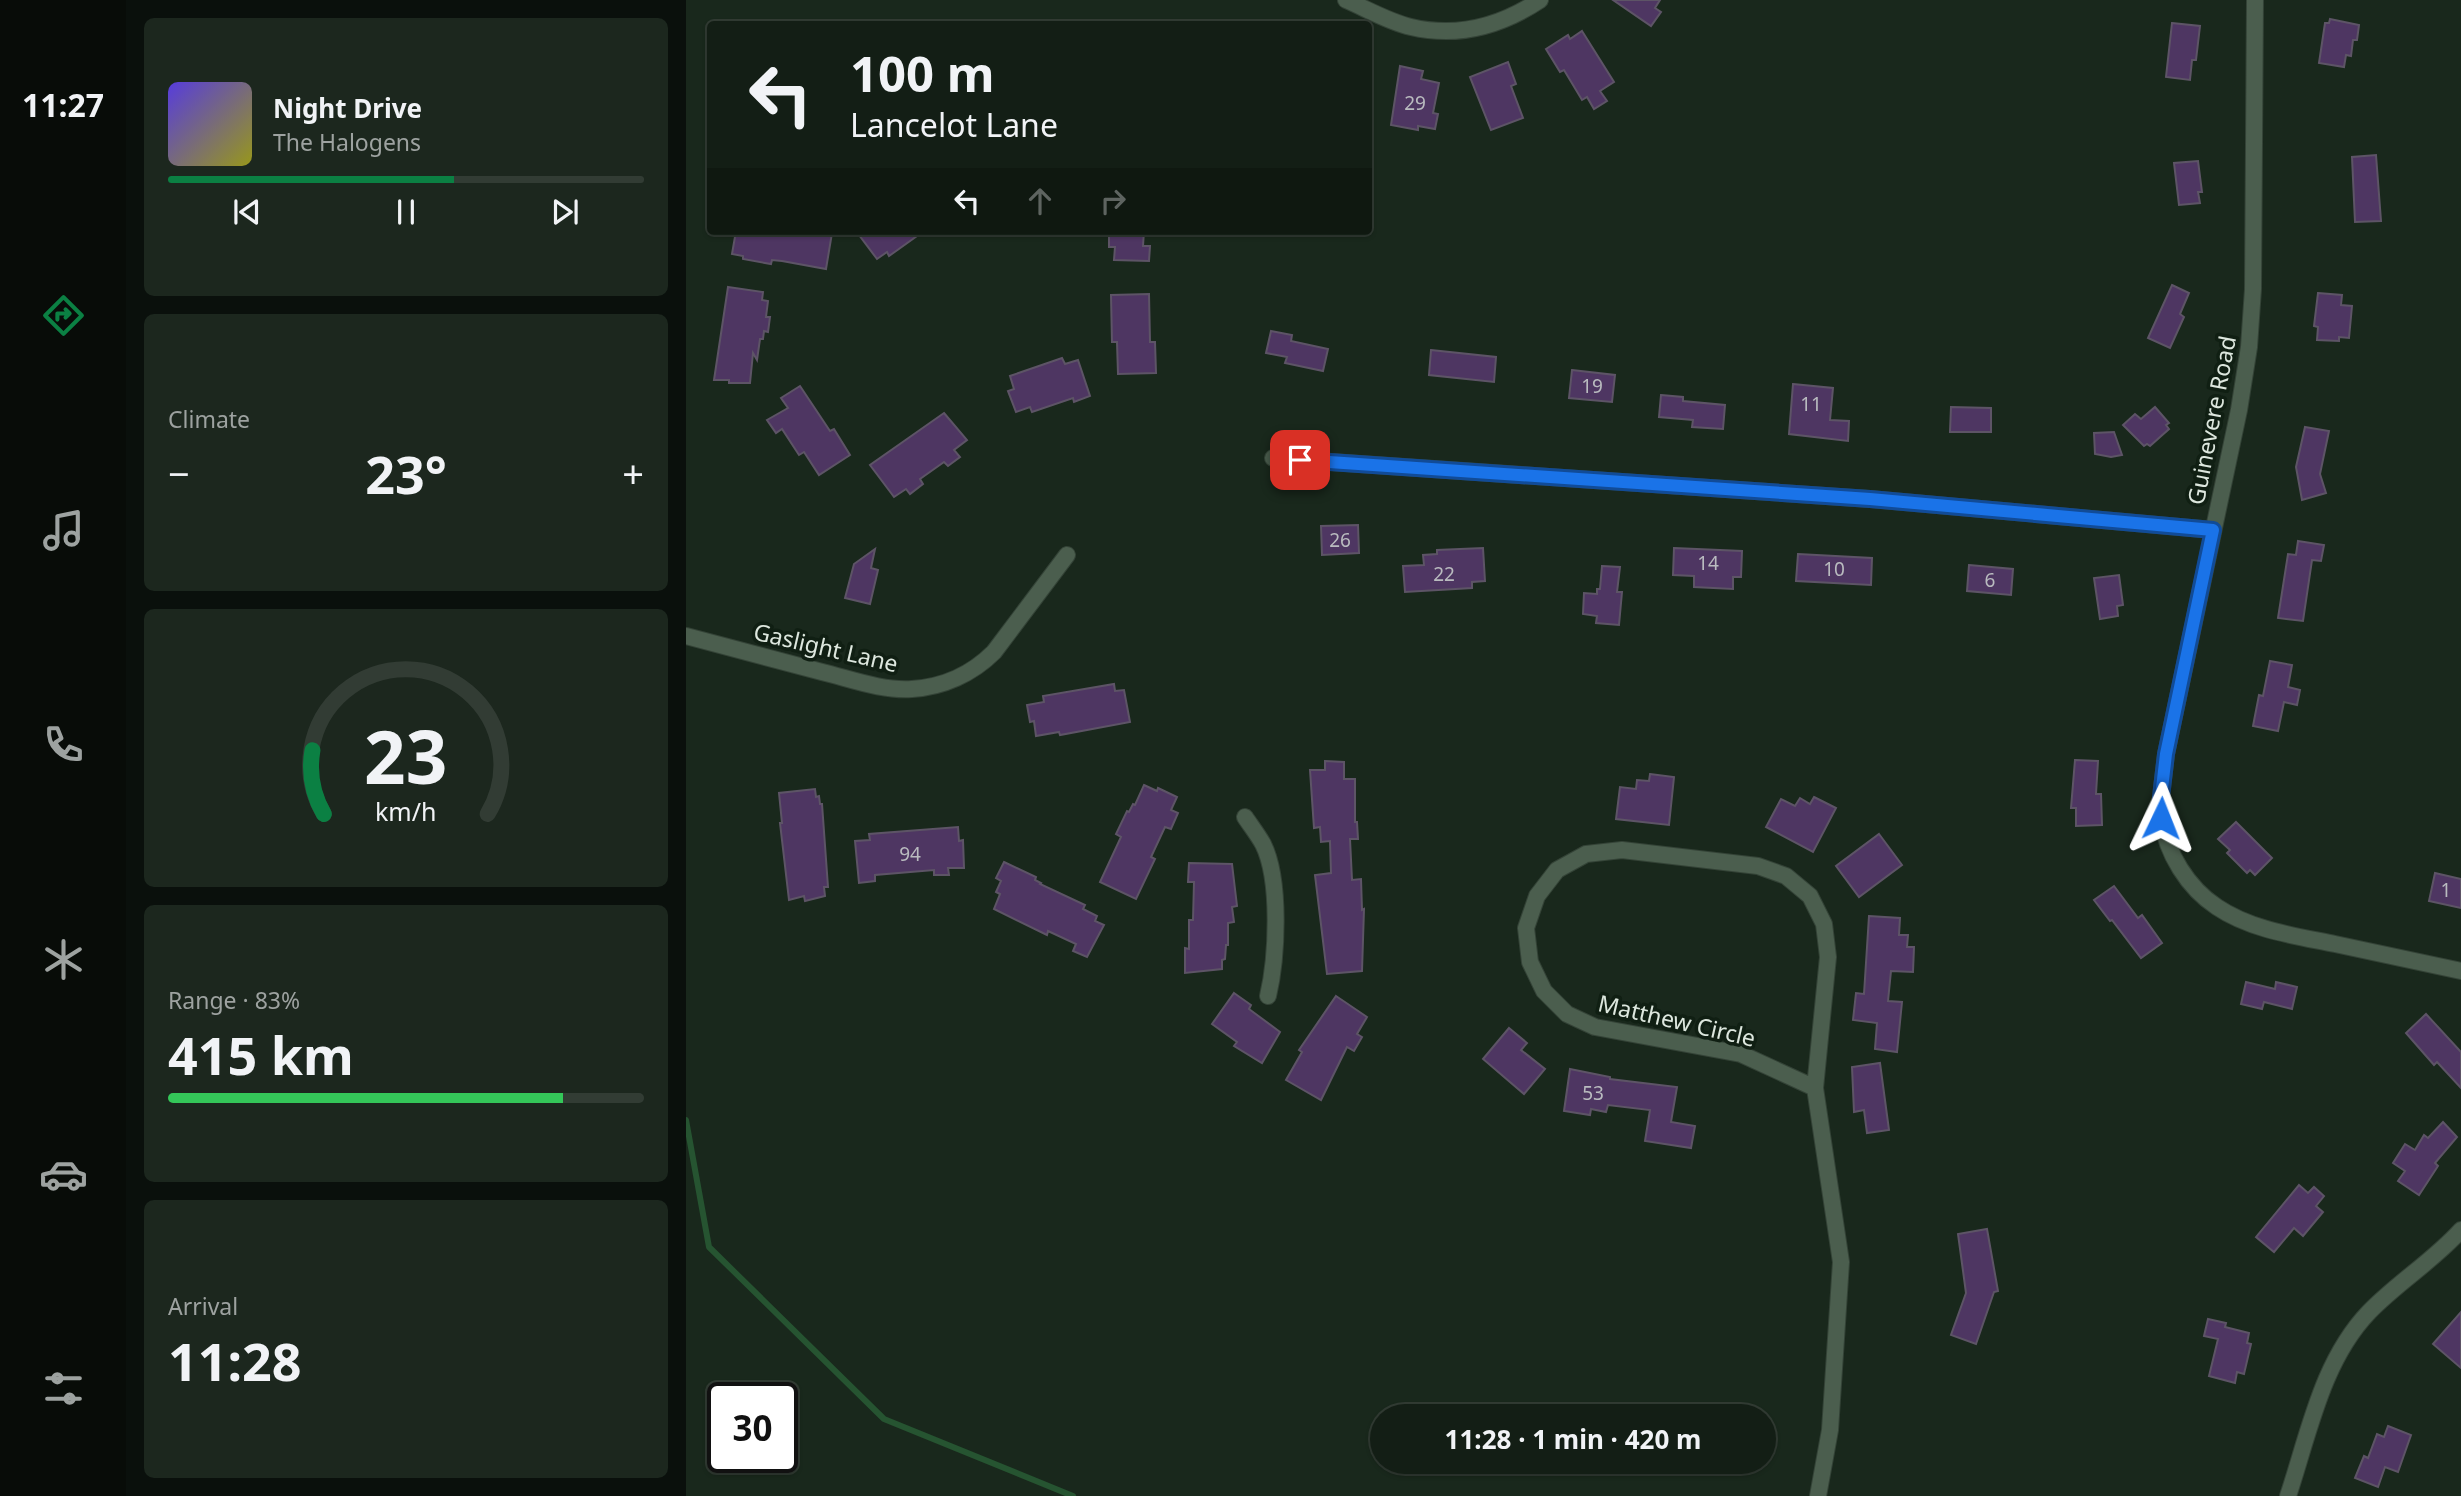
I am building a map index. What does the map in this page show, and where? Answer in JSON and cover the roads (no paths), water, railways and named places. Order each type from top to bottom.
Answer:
[{"type":"street","points":[[1346,0],[1409,27],[1444,32],[1484,28],[1523,11],[1540,0]]},
{"type":"street","name":"Guinevere Road","points":[[2255,0],[2251,327],[2239,410],[2166,754],[2161,797],[2165,832],[2175,860],[2201,894],[2237,918],[2282,933],[2461,971]]},
{"type":"street","points":[[1273,458],[1870,499],[2213,530]]},
{"type":"street","name":"Gaslight Lane","points":[[686,636],[871,684],[909,689],[932,686],[957,678],[984,663],[1067,555]]},
{"type":"street","points":[[1245,817],[1264,846],[1275,898],[1274,949],[1268,996]]},
{"type":"street","name":"Matthew Circle","points":[[1815,1088],[1741,1054],[1595,1027],[1567,1014],[1544,991],[1530,962],[1526,928],[1537,895],[1557,870],[1586,854],[1622,850],[1758,866],[1786,876],[1810,896],[1824,924],[1828,957],[1815,1088],[1841,1262],[1830,1430],[1818,1496]]},
{"type":"street","points":[[2288,1496],[2324,1386],[2346,1341],[2381,1300],[2427,1264],[2461,1230]]},
{"type":"waterway","points":[[686,1120],[709,1247],[884,1419],[1073,1496]]}]
